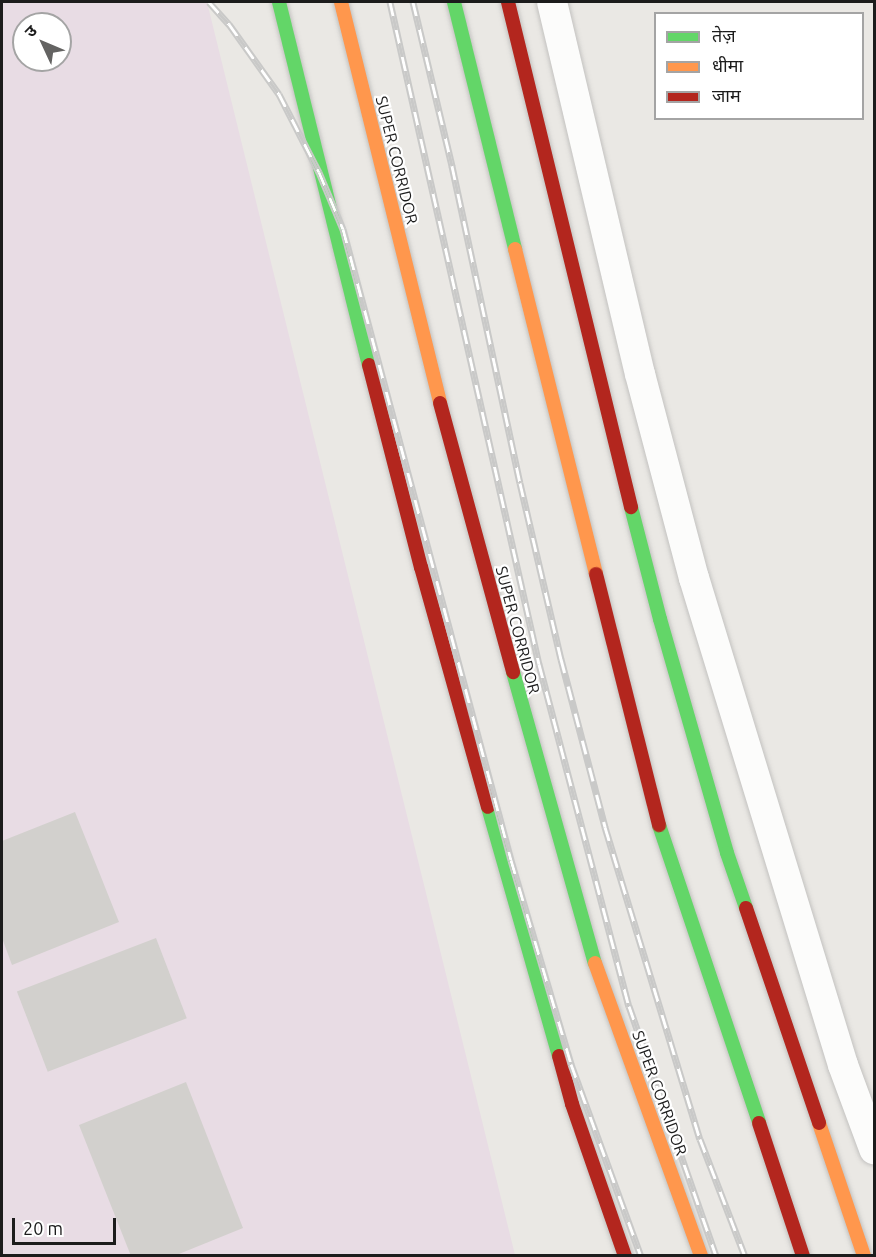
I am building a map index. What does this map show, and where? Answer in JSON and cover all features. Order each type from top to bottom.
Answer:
[{"type":"main road","points":[[279,2],[340,254],[421,567],[572,1104],[624,1256]]},
{"type":"main road","name":"SUPER CORRIDOR","points":[[341,2],[453,455],[586,937],[701,1256]]},
{"type":"main road","points":[[454,2],[658,821],[803,1256]]},
{"type":"main road","points":[[508,2],[591,351],[660,619],[728,854],[864,1256]]},
{"type":"street","points":[[552,2],[637,362],[694,578],[843,1065],[872,1135]]},
{"type":"shaded area","points":[[2,2],[207,2],[515,1255],[2,1256]]},
{"type":"building","points":[[75,812],[119,922],[12,965],[2,938],[2,841]]},
{"type":"building","points":[[156,938],[187,1018],[48,1072],[17,991]]},
{"type":"building","points":[[186,1082],[243,1228],[174,1256],[131,1256],[79,1125]]},
{"type":"railway","points":[[209,2],[229,24],[279,94],[319,172],[343,229],[511,860],[571,1064],[641,1256]]},
{"type":"railway","points":[[390,2],[539,664],[629,1006],[716,1256]]},
{"type":"railway","points":[[413,2],[452,166],[520,483],[561,659],[605,827],[700,1139],[745,1256]]},
{"type":"traffic: fast","points":[[279,2],[369,365]]},
{"type":"traffic: fast","points":[[454,2],[515,249]]},
{"type":"traffic: fast","points":[[631,507],[660,619],[727,853],[746,908]]},
{"type":"traffic: fast","points":[[513,672],[595,963]]},
{"type":"traffic: fast","points":[[488,807],[559,1056]]},
{"type":"traffic: fast","points":[[659,825],[759,1123]]},
{"type":"traffic: slow","points":[[341,2],[440,403]]},
{"type":"traffic: slow","points":[[515,249],[596,574]]},
{"type":"traffic: slow","points":[[595,963],[701,1256]]},
{"type":"traffic: slow","points":[[819,1123],[864,1256]]},
{"type":"traffic: jam","points":[[508,2],[631,507]]},
{"type":"traffic: jam","points":[[369,365],[421,567],[488,807]]},
{"type":"traffic: jam","points":[[440,403],[513,672]]},
{"type":"traffic: jam","points":[[596,574],[659,825]]},
{"type":"traffic: jam","points":[[746,908],[819,1123]]},
{"type":"traffic: jam","points":[[559,1056],[572,1104],[625,1256]]},
{"type":"traffic: jam","points":[[759,1123],[803,1256]]}]
